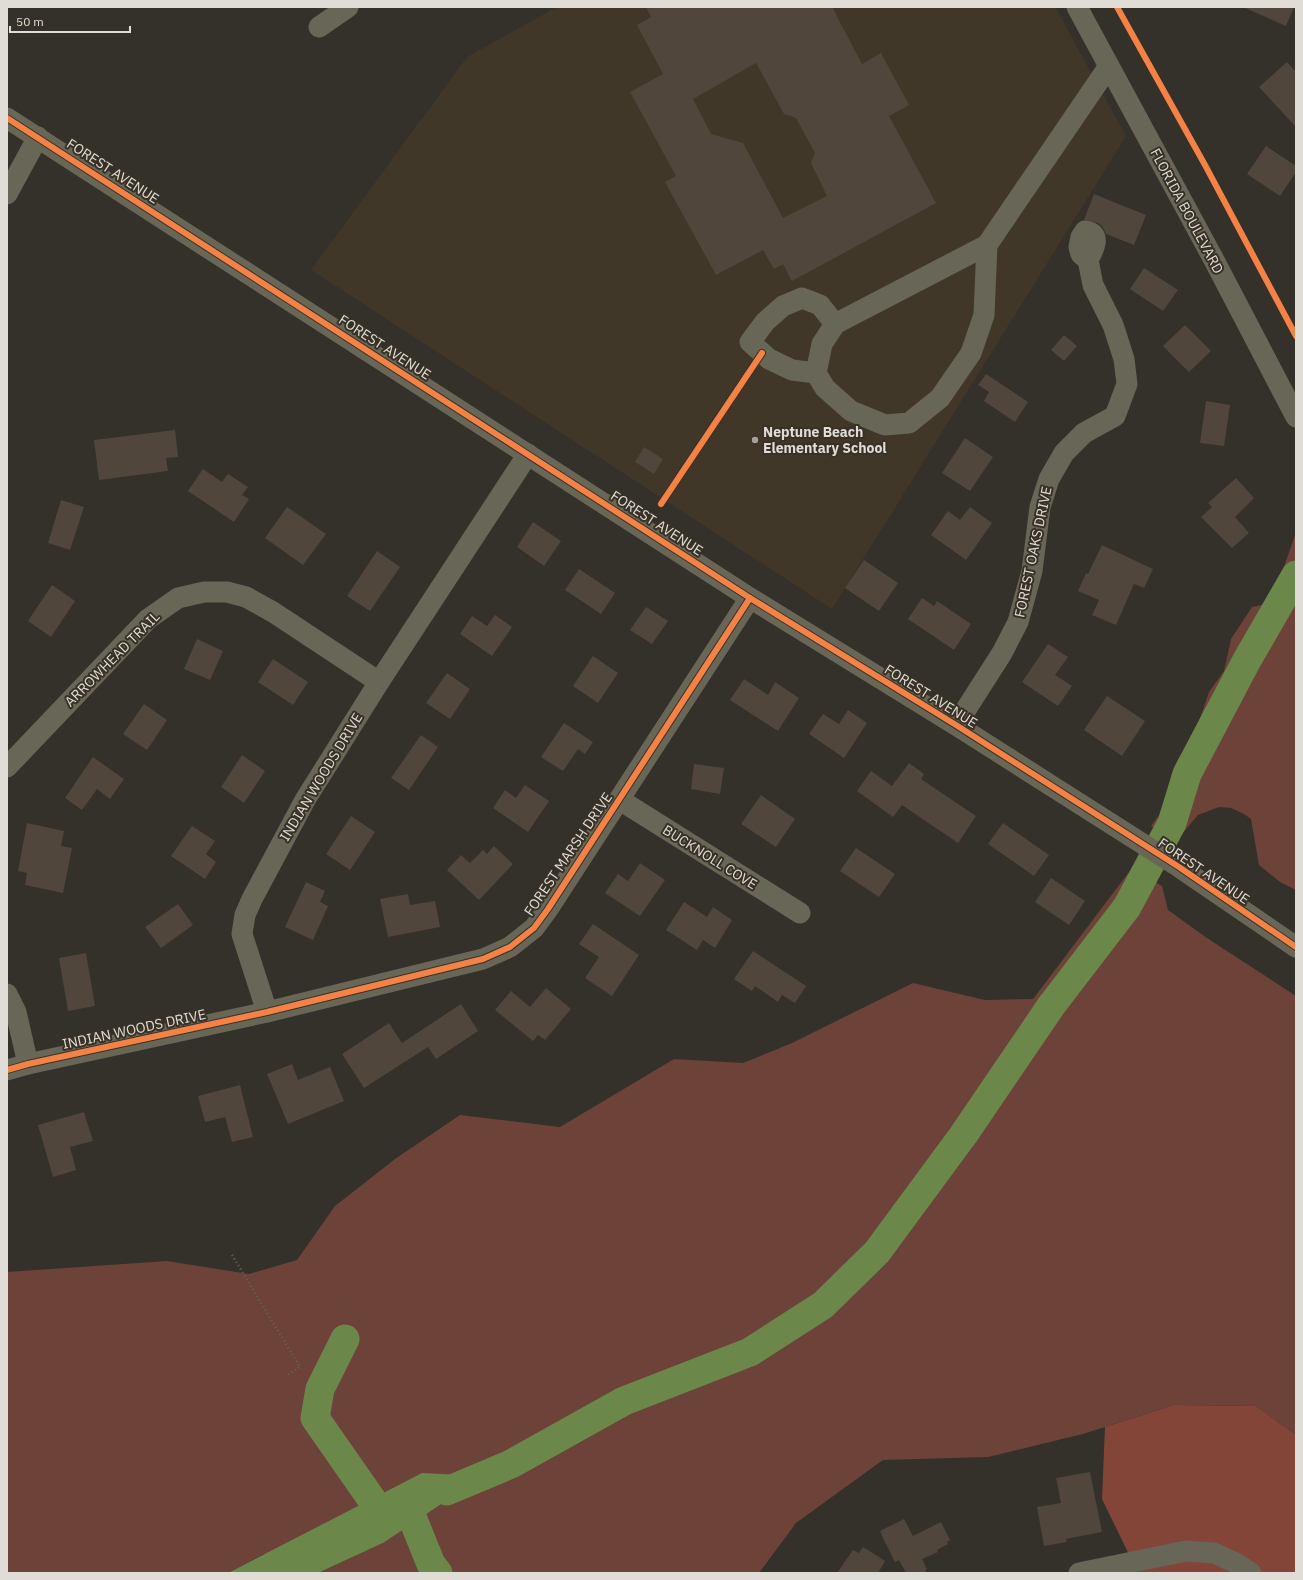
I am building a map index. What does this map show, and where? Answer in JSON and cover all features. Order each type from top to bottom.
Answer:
[{"type":"street","points":[[319,27],[348,7]]},
{"type":"street","name":"FLORIDA BOULEVARD","points":[[1077,7],[1214,260],[1296,417]]},
{"type":"street","points":[[987,245],[984,315],[971,353],[940,398],[909,423],[885,425],[851,411],[824,388],[816,373],[822,344],[835,324],[987,245],[1109,66]]},
{"type":"street","name":"FOREST AVENUE","points":[[7,118],[750,598],[956,725],[1179,867],[1296,947]]},
{"type":"street","points":[[7,194],[38,138]]},
{"type":"street","name":"FOREST OAKS DRIVE","points":[[956,725],[1002,653],[1018,622],[1032,571],[1040,508],[1049,479],[1064,453],[1084,433],[1114,416],[1127,384],[1124,359],[1113,325],[1093,285],[1088,260]]},
{"type":"street","points":[[816,373],[792,370],[769,359],[750,342],[766,322],[783,306],[802,298],[820,305],[835,324]]},
{"type":"street","name":"INDIAN WOODS DRIVE","points":[[7,1070],[28,1064],[267,1012],[242,934],[245,915],[252,899],[305,800],[379,682],[528,454]]},
{"type":"street","name":"ARROWHEAD TRAIL","points":[[7,767],[148,619],[178,598],[204,592],[227,592],[246,597],[273,612],[379,682]]},
{"type":"street","name":"FOREST MARSH DRIVE","points":[[267,1012],[483,959],[510,947],[534,928],[620,800],[750,598]]},
{"type":"street","name":"BUCKNOLL COVE","points":[[620,800],[800,913]]},
{"type":"street","points":[[7,994],[16,1012],[28,1064]]},
{"type":"street","points":[[1079,1573],[1186,1551],[1214,1553],[1236,1563],[1251,1573]]},
{"type":"path","points":[[232,1255],[300,1367],[288,1375]]},
{"type":"shaded area","name":"Neptune Beach Elementary School","points":[[557,7],[1055,7],[1126,136],[832,609],[311,270],[467,57]]},
{"type":"shaded area","points":[[1296,532],[1296,890],[1280,882],[1259,865],[1251,819],[1231,808],[1219,807],[1198,815],[1175,842],[1151,826],[1173,796],[1171,776],[1178,759],[1195,733],[1209,692],[1224,671],[1231,639],[1252,607],[1262,605],[1276,590]]},
{"type":"shaded area","points":[[1132,868],[1162,886],[1168,910],[1207,938],[1296,996],[1296,1435],[1256,1406],[1174,1405],[1083,1434],[988,1457],[883,1460],[796,1523],[759,1573],[318,1573],[383,1543],[264,1554],[228,1573],[7,1573],[7,1272],[167,1261],[249,1274],[297,1260],[335,1206],[395,1159],[460,1115],[560,1127],[674,1059],[743,1063],[792,1043],[913,983],[985,1000],[1033,999]]},
{"type":"shaded area","points":[[1174,1405],[1256,1406],[1296,1435],[1296,1573],[1138,1573],[1102,1499],[1105,1427]]},
{"type":"shaded area","points":[[422,1473],[483,1476],[383,1543],[318,1573],[228,1573]]},
{"type":"building","points":[[646,7],[832,7],[862,64],[881,53],[909,105],[889,116],[936,203],[792,281],[783,264],[774,269],[763,250],[716,275],[665,182],[676,176],[630,92],[663,74],[637,25],[651,17]],"holes":[[[756,63],[784,114],[796,118],[815,153],[811,163],[827,196],[783,218],[743,143],[711,134],[693,99]]]},
{"type":"building","points":[[1243,7],[1294,7],[1286,26]]},
{"type":"building","points":[[1287,62],[1296,72],[1296,127],[1259,87]]},
{"type":"building","points":[[1266,146],[1296,166],[1296,172],[1280,196],[1247,174]]},
{"type":"building","points":[[1094,194],[1146,215],[1134,245],[1106,234],[1102,226],[1098,223],[1084,220]]},
{"type":"building","points":[[1144,268],[1178,290],[1163,311],[1130,289]]},
{"type":"building","points":[[1185,325],[1211,351],[1189,372],[1163,346]]},
{"type":"building","points":[[1064,335],[1077,346],[1064,361],[1051,350]]},
{"type":"building","points":[[986,374],[1028,402],[1015,422],[984,401],[989,392],[978,385]]},
{"type":"building","points":[[1206,401],[1230,405],[1224,446],[1200,443]]},
{"type":"building","points":[[175,430],[178,457],[166,458],[168,471],[99,480],[94,440]]},
{"type":"building","points":[[965,438],[993,457],[970,491],[942,473]]},
{"type":"building","points":[[644,447],[663,459],[654,474],[635,462]]},
{"type":"building","points":[[203,469],[222,482],[228,474],[248,487],[242,495],[249,499],[234,522],[188,491]]},
{"type":"building","points":[[1236,478],[1254,498],[1235,517],[1249,533],[1232,548],[1201,517],[1212,507],[1208,503]]},
{"type":"building","points":[[61,500],[84,507],[70,550],[48,543]]},
{"type":"building","points":[[287,507],[326,534],[303,565],[265,538]]},
{"type":"building","points":[[970,507],[992,523],[966,560],[931,535],[948,511],[960,520]]},
{"type":"building","points":[[533,522],[561,541],[544,566],[517,547]]},
{"type":"building","points":[[1102,545],[1153,569],[1144,588],[1134,584],[1116,625],[1092,615],[1099,600],[1078,591],[1086,573],[1088,574]]},
{"type":"building","points":[[377,551],[400,567],[370,611],[347,596]]},
{"type":"building","points":[[864,560],[898,583],[879,611],[845,588]]},
{"type":"building","points":[[579,569],[615,593],[601,614],[565,590]]},
{"type":"building","points":[[52,585],[75,601],[51,637],[28,621]]},
{"type":"building","points":[[922,598],[934,606],[937,601],[971,624],[954,650],[908,619]]},
{"type":"building","points":[[646,607],[668,621],[652,644],[630,630]]},
{"type":"building","points":[[495,615],[512,627],[492,656],[460,634],[472,616],[487,626]]},
{"type":"building","points":[[197,639],[223,651],[210,680],[184,669]]},
{"type":"building","points":[[1048,644],[1068,657],[1055,675],[1072,686],[1058,706],[1022,682]]},
{"type":"building","points":[[593,656],[618,673],[598,703],[573,686]]},
{"type":"building","points":[[273,659],[308,682],[293,705],[258,682]]},
{"type":"building","points":[[447,673],[470,689],[450,719],[426,703]]},
{"type":"building","points":[[744,679],[768,695],[775,682],[799,698],[778,731],[730,700]]},
{"type":"building","points":[[1107,696],[1145,721],[1122,756],[1084,730]]},
{"type":"building","points":[[144,704],[167,720],[147,750],[123,734]]},
{"type":"building","points":[[848,710],[867,723],[844,758],[809,734],[823,714],[839,724]]},
{"type":"building","points":[[564,723],[593,742],[585,754],[578,749],[563,771],[541,757]]},
{"type":"building","points":[[421,735],[438,747],[409,790],[391,778]]},
{"type":"building","points":[[242,755],[265,771],[244,803],[221,787]]},
{"type":"building","points":[[93,757],[124,779],[110,799],[97,789],[82,810],[65,798]]},
{"type":"building","points":[[909,763],[924,774],[921,779],[976,816],[958,843],[902,805],[893,817],[857,791],[871,771],[892,786]]},
{"type":"building","points":[[694,764],[724,768],[720,794],[691,789]]},
{"type":"building","points":[[525,785],[549,801],[528,832],[493,808],[505,790],[516,798]]},
{"type":"building","points":[[761,795],[795,819],[776,847],[741,824]]},
{"type":"building","points":[[351,816],[375,832],[350,870],[326,854]]},
{"type":"building","points":[[27,823],[64,831],[61,846],[72,848],[63,893],[25,885],[27,873],[18,871]]},
{"type":"building","points":[[1003,823],[1049,855],[1034,876],[988,844]]},
{"type":"building","points":[[192,826],[215,841],[206,854],[216,862],[205,879],[171,856]]},
{"type":"building","points":[[494,846],[513,864],[479,900],[447,870],[461,855],[470,863],[483,850],[487,854]]},
{"type":"building","points":[[856,848],[895,874],[879,897],[840,871]]},
{"type":"building","points":[[640,863],[665,880],[640,916],[605,893],[618,874],[628,881]]},
{"type":"building","points":[[1051,878],[1085,901],[1069,925],[1035,902]]},
{"type":"building","points":[[306,882],[325,891],[320,902],[328,906],[313,940],[285,927]]},
{"type":"building","points":[[408,894],[410,905],[435,901],[440,927],[388,937],[380,899]]},
{"type":"building","points":[[684,902],[707,917],[713,907],[732,920],[715,948],[703,940],[697,950],[666,930]]},
{"type":"building","points":[[178,904],[193,925],[161,948],[145,927]]},
{"type":"building","points":[[593,924],[639,955],[612,996],[585,978],[599,957],[579,944]]},
{"type":"building","points":[[753,951],[806,986],[795,1003],[782,995],[778,1002],[755,986],[752,991],[734,979]]},
{"type":"building","points":[[86,953],[95,1006],[68,1011],[59,958]]},
{"type":"building","points":[[546,988],[571,1009],[545,1040],[538,1035],[533,1041],[495,1010],[511,991],[530,1007]]},
{"type":"building","points":[[461,1004],[478,1031],[436,1059],[428,1047],[364,1088],[342,1054],[389,1023],[402,1043]]},
{"type":"building","points":[[292,1064],[298,1080],[330,1067],[344,1101],[288,1124],[267,1074]]},
{"type":"building","points":[[240,1085],[253,1137],[232,1142],[225,1117],[205,1122],[198,1096]]},
{"type":"building","points":[[84,1112],[93,1141],[70,1147],[76,1170],[53,1177],[38,1125]]},
{"type":"building","points":[[1090,1472],[1102,1532],[1066,1539],[1067,1542],[1044,1546],[1037,1507],[1061,1503],[1056,1478]]},
{"type":"building","points":[[904,1519],[913,1536],[941,1522],[950,1540],[947,1542],[948,1544],[937,1550],[938,1552],[922,1559],[927,1569],[925,1570],[927,1573],[906,1573],[899,1560],[895,1562],[882,1536],[880,1531]]},
{"type":"building","points":[[863,1547],[885,1561],[878,1573],[837,1573],[853,1550],[859,1553]]},
{"type":"waterway","points":[[447,1491],[511,1464],[624,1401],[750,1352],[823,1305],[877,1252],[964,1134],[1051,1006],[1127,907],[1172,823],[1187,774],[1247,660],[1296,575]]},
{"type":"waterway","points":[[345,1339],[320,1389],[315,1418],[384,1517]]},
{"type":"waterway","points":[[408,1507],[431,1564],[438,1573]]},
{"type":"cycle path","points":[[1117,7],[1205,165],[1296,336]]},
{"type":"cycle path","points":[[7,118],[750,598],[956,725],[1179,867],[1296,947]]},
{"type":"cycle path","points":[[661,504],[762,353]]},
{"type":"cycle path","points":[[7,1070],[28,1064],[267,1012],[483,959],[510,947],[534,928],[548,909],[750,598]]},
{"type":"place","name":"Neptune Beach Elementary School","points":[[755,440]]}]
